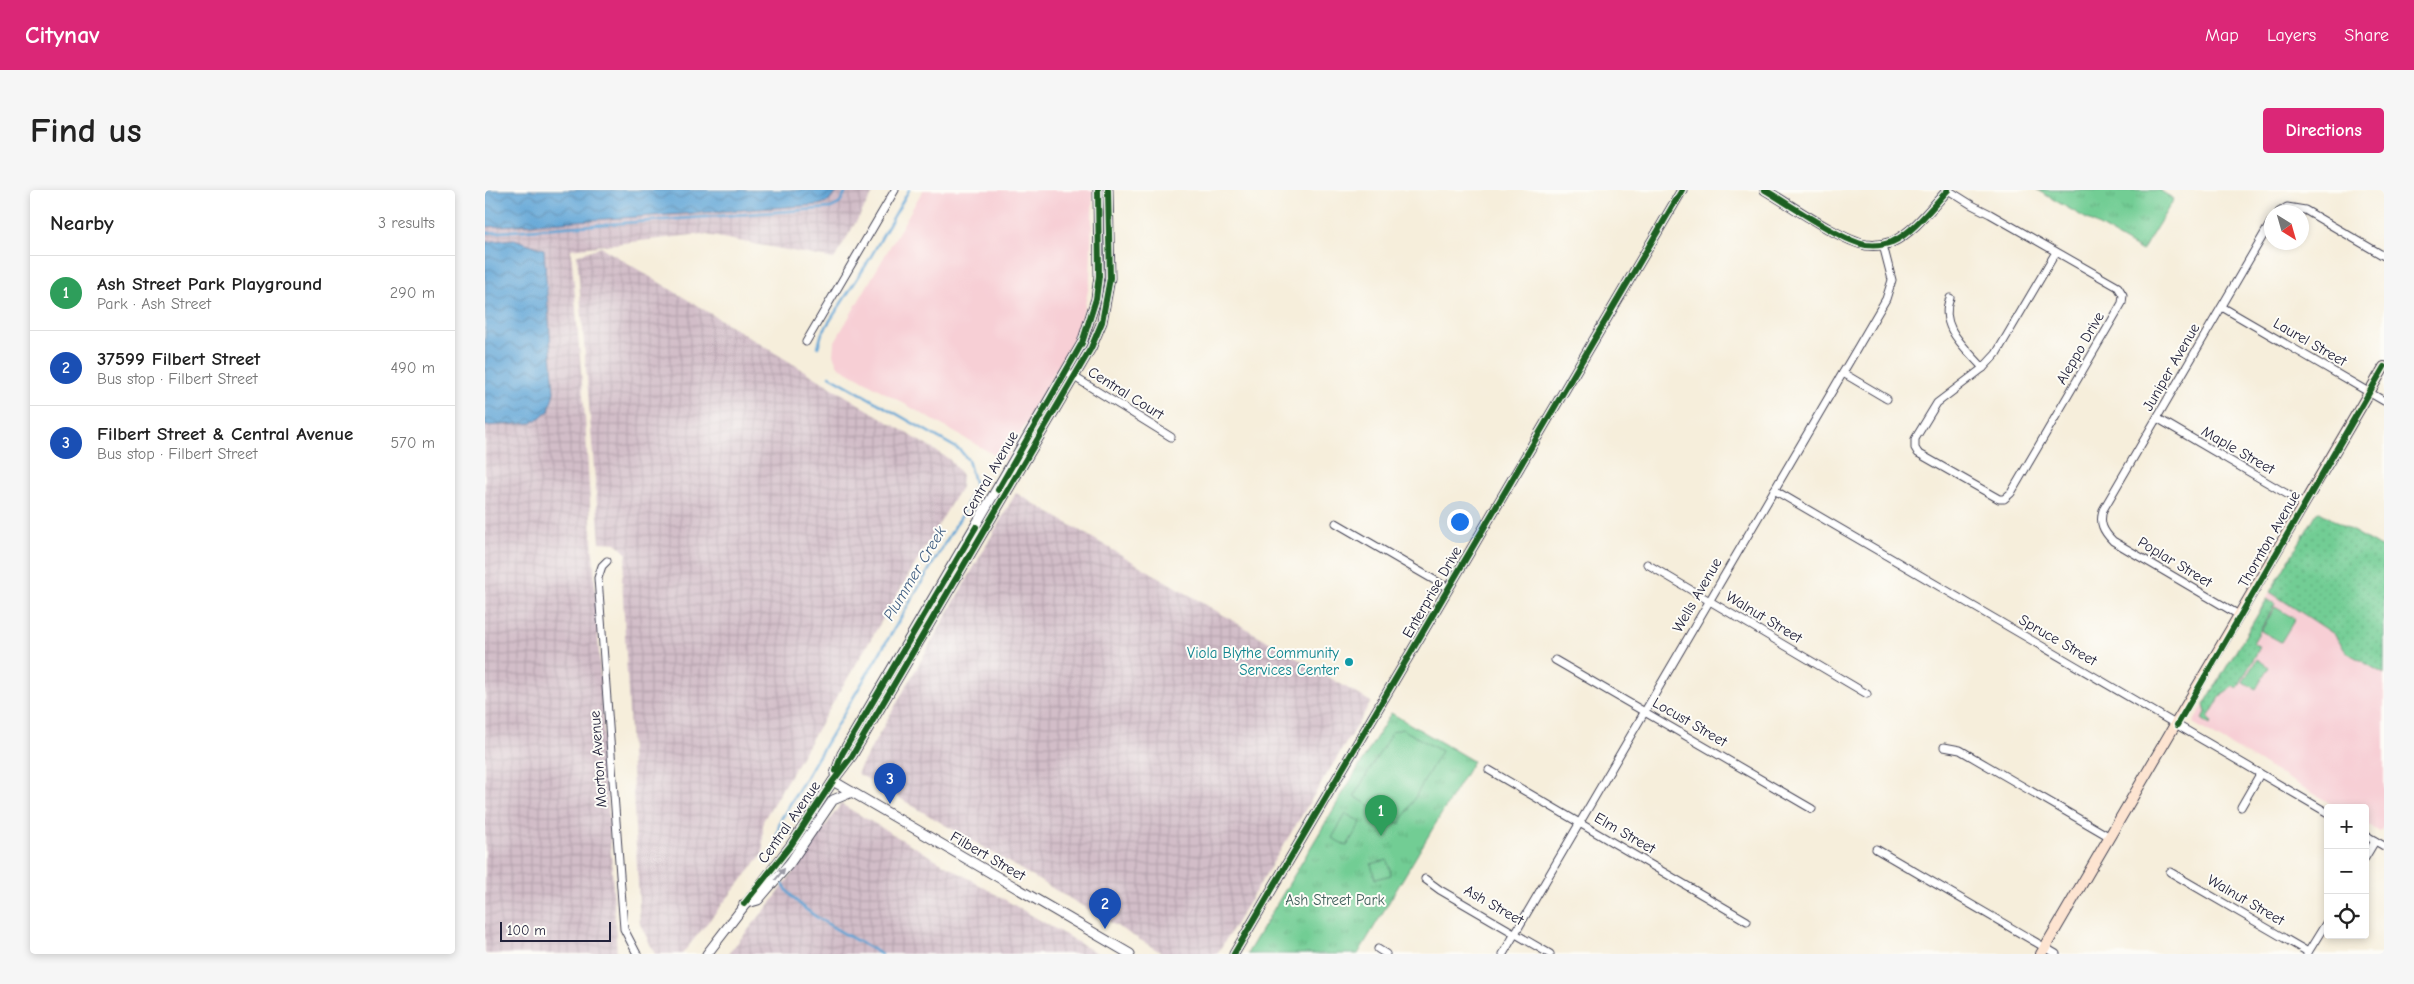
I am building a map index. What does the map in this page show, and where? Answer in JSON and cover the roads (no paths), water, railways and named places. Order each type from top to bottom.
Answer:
[{"type":"main road","name":"Thornton Avenue","points":[[2043,951],[2177,725],[2384,367]]},
{"type":"street","points":[[806,342],[895,190]]},
{"type":"street","name":"Central Avenue","points":[[707,954],[791,845],[833,781],[852,756],[1070,375],[1083,343],[1097,299],[1099,276],[1098,190]]},
{"type":"street","name":"Central Avenue","points":[[1070,375],[1091,348],[1102,322],[1108,295],[1110,278],[1108,190]]},
{"type":"street","name":"Enterprise Drive","points":[[1233,954],[1682,190]]},
{"type":"street","points":[[1765,190],[1856,242],[1873,246],[1892,242],[1908,231],[1948,190]]},
{"type":"street","name":"Aleppo Drive","points":[[1948,190],[2118,287],[2123,295],[2123,299],[2011,493],[2004,499],[1995,498],[1924,456],[1915,448],[1915,439],[1937,403],[1983,368]]},
{"type":"street","points":[[2309,212],[2384,256]]},
{"type":"street","name":"Juniper Avenue","points":[[2102,527],[2103,510],[2264,234]]},
{"type":"street","name":"Wells Avenue","points":[[1503,954],[1891,289],[1891,270],[1883,244]]},
{"type":"street","points":[[1950,298],[1945,314],[1950,328],[1983,368],[2002,345],[2057,252]]},
{"type":"street","name":"Laurel Street","points":[[2221,307],[2384,401]]},
{"type":"street","points":[[1843,373],[1887,399]]},
{"type":"street","name":"Central Court","points":[[1070,375],[1171,437]]},
{"type":"street","name":"Maple Street","points":[[2157,418],[2304,504]]},
{"type":"street","name":"Spruce Street","points":[[1774,490],[2324,811]]},
{"type":"street","points":[[1336,523],[1448,588]]},
{"type":"street","name":"Poplar Street","points":[[2102,527],[2113,541],[2239,615]]},
{"type":"street","name":"Morton Avenue","points":[[607,562],[601,566],[598,578],[624,929],[637,954]]},
{"type":"street","name":"Walnut Street","points":[[1647,564],[1867,694]]},
{"type":"street","name":"Locust Street","points":[[1555,660],[1812,809]]},
{"type":"street","points":[[1944,747],[1960,750],[2110,837]]},
{"type":"street","name":"Elm Street","points":[[1489,770],[1747,921]]},
{"type":"street","points":[[2241,807],[2260,774]]},
{"type":"street","name":"Filbert Street","points":[[833,781],[1130,954]]},
{"type":"street","points":[[744,904],[758,900],[770,886],[800,848],[833,800],[852,792]]},
{"type":"street","points":[[2369,837],[2384,846]]},
{"type":"street","points":[[2369,851],[2375,841]]},
{"type":"street","points":[[1876,849],[2043,951],[2056,954]]},
{"type":"street","name":"Walnut Street","points":[[2171,872],[2308,953]]},
{"type":"street","name":"Ash Street","points":[[1425,879],[1550,954]]},
{"type":"street","points":[[2308,953],[2324,927]]},
{"type":"street","points":[[1378,949],[1386,954]]},
{"type":"water","points":[[485,190],[840,190],[827,202],[818,205],[485,227]]},
{"type":"water","points":[[514,239],[544,249],[554,392],[549,411],[532,423],[485,426],[485,242]]},
{"type":"waterway","points":[[485,233],[831,208],[839,204],[847,190]]},
{"type":"waterway","name":"Plummer Creek","points":[[818,347],[822,333],[866,265],[909,190]]},
{"type":"waterway","name":"Plummer Creek","points":[[777,835],[780,821],[964,511],[975,485],[968,460],[960,450],[830,376]]},
{"type":"waterway","name":"Plummer Creek","points":[[782,881],[789,892],[811,913],[825,923],[881,954]]},
{"type":"place","name":"Viola Blythe Community Services Center","points":[[1349,662]]},
{"type":"place","name":"Filbert Street & Central Avenue","points":[[890,804]]},
{"type":"place","name":"Ash Street Park Playground","points":[[1381,836]]},
{"type":"place","name":"37599 Filbert Street","points":[[1105,929]]},
{"type":"park label","name":"Ash Street Park","points":[[1335,900]]}]
